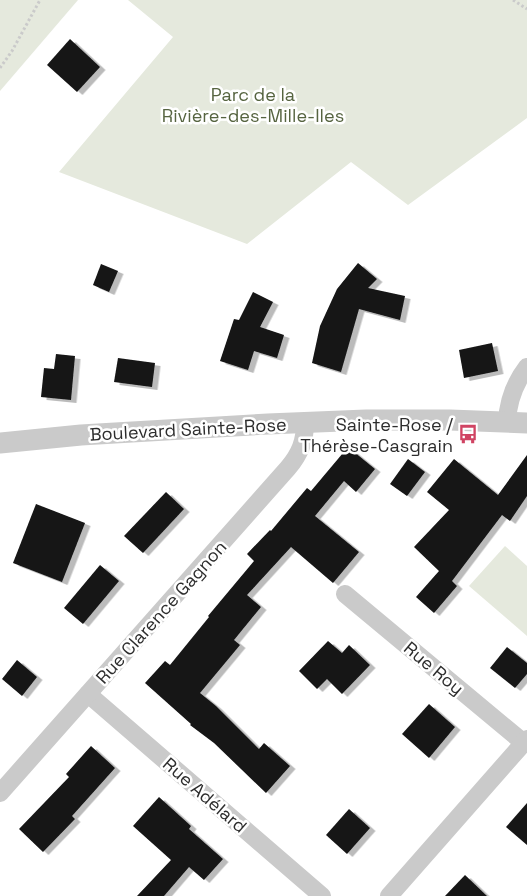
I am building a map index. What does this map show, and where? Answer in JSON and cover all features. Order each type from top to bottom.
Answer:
[{"type":"street","points":[[517,423],[508,411],[510,399],[519,378],[527,367]]},
{"type":"street","name":"Boulevard Sainte-Rose","points":[[0,442],[81,435],[366,420],[517,423]]},
{"type":"street","name":"Rue Clarence Gagnon","points":[[0,793],[288,468],[302,445],[305,423]]},
{"type":"street","name":"Rue Roy","points":[[345,594],[526,741]]},
{"type":"street","name":"Rue Adélard","points":[[88,694],[322,896]]},
{"type":"street","points":[[389,896],[526,741]]},
{"type":"path","points":[[0,68],[12,51],[40,0]]},
{"type":"path","points":[[513,0],[527,9]]},
{"type":"green space","points":[[0,0],[78,0],[0,91]]},
{"type":"green space","name":"Parc de la Rivière-des-Mille-Iles","points":[[128,0],[527,0],[527,118],[408,205],[351,162],[247,244],[59,172],[173,37]]},
{"type":"green space","points":[[505,546],[527,566],[527,636],[469,586]]},
{"type":"building","points":[[70,39],[100,67],[77,92],[47,65]]},
{"type":"building","points":[[358,263],[377,279],[368,288],[405,296],[400,320],[359,309],[341,372],[312,363],[320,326],[337,289]]},
{"type":"building","points":[[101,264],[118,271],[109,292],[93,285]]},
{"type":"building","points":[[253,292],[273,302],[260,327],[284,335],[277,358],[254,351],[248,370],[220,361],[234,319],[239,320]]},
{"type":"building","points":[[492,343],[498,371],[464,378],[459,350]]},
{"type":"building","points":[[56,354],[75,356],[71,400],[41,397],[44,368],[54,369]]},
{"type":"building","points":[[118,358],[155,363],[152,387],[114,382]]},
{"type":"building","points":[[348,447],[375,469],[356,492],[344,481],[315,516],[359,552],[333,583],[291,547],[247,595],[261,607],[234,640],[240,645],[200,693],[216,706],[259,749],[264,743],[290,766],[266,793],[214,743],[190,725],[145,683],[165,661],[170,665],[254,561],[247,554],[271,531],[307,488],[311,491]]},
{"type":"building","points":[[527,455],[527,496],[510,521],[502,515],[452,581],[457,586],[434,613],[416,597],[439,571],[414,547],[449,510],[427,492],[454,459],[498,495]]},
{"type":"building","points":[[408,459],[425,472],[407,496],[390,484]]},
{"type":"building","points":[[166,492],[184,509],[143,553],[124,536]]},
{"type":"building","points":[[36,504],[85,523],[62,582],[13,563]]},
{"type":"building","points":[[100,565],[119,581],[83,624],[64,608]]},
{"type":"building","points":[[328,641],[342,653],[349,645],[370,665],[342,694],[327,679],[317,689],[299,671]]},
{"type":"building","points":[[507,647],[527,663],[527,674],[515,688],[490,668]]},
{"type":"building","points":[[17,660],[37,677],[22,696],[2,679]]},
{"type":"building","points":[[429,704],[455,727],[429,758],[402,734]]},
{"type":"building","points":[[91,746],[115,768],[72,816],[75,819],[43,852],[19,829],[69,777],[66,774]]},
{"type":"building","points":[[159,797],[191,826],[189,829],[223,859],[204,880],[189,867],[164,896],[137,896],[171,860],[133,826]]},
{"type":"building","points":[[527,803],[527,845],[506,827]]},
{"type":"building","points":[[349,809],[370,828],[347,854],[326,835]]},
{"type":"building","points":[[465,875],[487,896],[445,896]]},
{"type":"place","name":"Sainte-Rose / Thérèse-Casgrain","points":[[468,434]]}]
